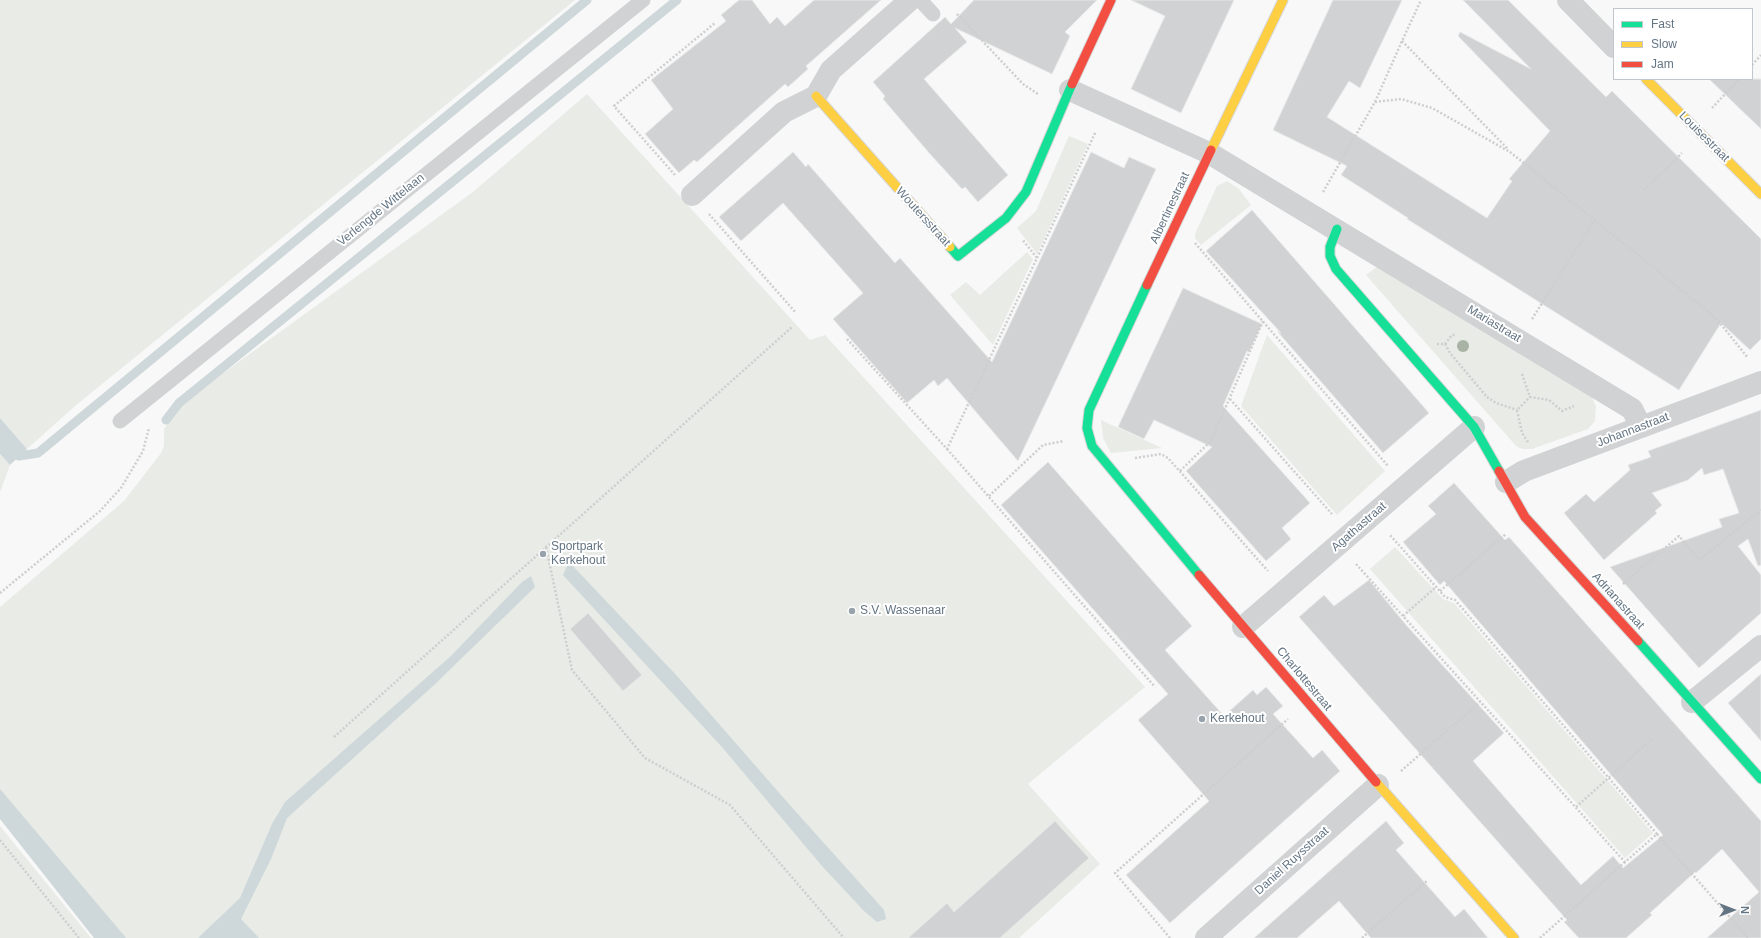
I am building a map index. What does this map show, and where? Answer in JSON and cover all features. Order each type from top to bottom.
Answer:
[{"type":"street","points":[[692,195],[784,112],[816,96],[831,70],[910,0]]},
{"type":"street","name":"Woutersstraat","points":[[816,96],[958,256],[1006,218],[1026,192],[1065,99],[1111,0]]},
{"type":"street","name":"Albertinestraat","points":[[1088,432],[1089,410],[1176,221],[1283,0]]},
{"type":"street","points":[[1568,0],[1613,46]]},
{"type":"street","name":"Louisestraat","points":[[1647,80],[1761,194]]},
{"type":"street","points":[[1065,99],[1107,107],[1209,153]]},
{"type":"street","name":"Mariastraat","points":[[1209,153],[1311,213],[1632,409],[1641,427]]},
{"type":"street","points":[[1337,229],[1330,246],[1330,256],[1336,268],[1474,427]]},
{"type":"street","name":"Johannastraat","points":[[1506,482],[1524,471],[1641,427],[1756,372]]},
{"type":"street","name":"Adrianastraat","points":[[1474,427],[1525,517],[1604,602],[1761,779]]},
{"type":"street","name":"Agathastraat","points":[[1243,627],[1474,427]]},
{"type":"street","name":"Charlottestraat","points":[[1088,432],[1092,446],[1243,627],[1379,786],[1514,938]]},
{"type":"street","points":[[1692,702],[1761,646]]},
{"type":"street","name":"Daniel Ruysstraat","points":[[1206,938],[1379,786]]},
{"type":"lane","name":"Verlengde Wittelaan","points":[[120,421],[643,0]]},
{"type":"lane","points":[[920,0],[933,14]]},
{"type":"path","points":[[1311,213],[1375,102],[1421,0]]},
{"type":"path","points":[[954,11],[1023,84],[1065,99]]},
{"type":"path","points":[[1402,41],[1510,152],[1710,313],[1720,323],[1756,372]]},
{"type":"path","points":[[1753,64],[1761,55]]},
{"type":"path","points":[[1644,190],[1698,131],[1738,80]]},
{"type":"path","points":[[1375,102],[1400,99],[1432,108],[1510,152]]},
{"type":"path","points":[[947,449],[1107,107]]},
{"type":"path","points":[[1006,218],[1037,258]]},
{"type":"path","points":[[1176,221],[1406,486]]},
{"type":"path","points":[[1180,471],[1211,441],[1263,321]]},
{"type":"path","points":[[334,737],[792,327]]},
{"type":"path","points":[[847,340],[989,496],[1155,687]]},
{"type":"path","points":[[0,593],[100,511],[122,488],[143,451],[154,411],[156,392]]},
{"type":"path","points":[[1230,399],[1344,539],[1403,616],[1625,862]]},
{"type":"path","points":[[989,496],[1043,445],[1088,432]]},
{"type":"path","points":[[1104,461],[1161,454],[1168,458],[1285,590]]},
{"type":"path","points":[[1604,602],[1678,536],[1699,560],[1761,510]]},
{"type":"path","points":[[1372,515],[1445,597],[1456,600],[1748,938]]},
{"type":"path","points":[[1440,591],[1525,517]]},
{"type":"path","points":[[546,547],[572,670],[645,758],[730,805],[844,938]]},
{"type":"path","points":[[1403,616],[1436,587]]},
{"type":"path","points":[[1170,938],[1115,873],[1307,702]]},
{"type":"path","points":[[1379,786],[1480,702]]},
{"type":"path","points":[[1576,807],[1653,738]]},
{"type":"path","points":[[1540,938],[1657,834]]},
{"type":"path","points":[[0,840],[79,938]]},
{"type":"path","points":[[1362,938],[1447,862]]},
{"type":"shaded area","points":[[0,0],[575,0],[75,406],[27,449],[0,418]]},
{"type":"shaded area","name":"Sportpark Kerkehout","points":[[587,94],[810,340],[825,335],[1145,687],[1028,784],[1100,864],[1019,938],[109,938],[0,804],[0,607],[124,501],[161,453],[164,446],[164,429],[182,403],[473,192]]},
{"type":"shaded area","points":[[1069,136],[1088,144],[1037,254],[1017,228],[1036,211]]},
{"type":"shaded area","points":[[1227,181],[1239,189],[1251,205],[1201,245],[1195,238],[1195,234],[1217,186]]},
{"type":"shaded area","points":[[1027,252],[1033,259],[993,345],[950,295],[966,282],[980,295]]},
{"type":"shaded area","points":[[1382,263],[1592,397],[1596,407],[1595,421],[1588,429],[1532,449],[1522,449],[1516,446],[1366,275]]},
{"type":"shaded area","points":[[1267,335],[1385,471],[1337,515],[1241,406]]},
{"type":"shaded area","points":[[0,418],[27,449],[10,465],[0,454]]},
{"type":"shaded area","points":[[1101,420],[1162,448],[1111,453],[1103,438]]},
{"type":"shaded area","points":[[0,454],[10,465],[0,492]]},
{"type":"shaded area","points":[[1395,547],[1443,599],[1454,603],[1653,833],[1625,858],[1370,569]]},
{"type":"shaded area","points":[[569,562],[677,676],[884,910],[886,919],[877,922],[864,911],[822,866],[722,747],[563,575]]},
{"type":"shaded area","points":[[531,576],[535,587],[434,685],[287,818],[271,859],[241,919],[259,938],[198,938],[240,898],[272,824],[285,802],[451,656],[522,582]]},
{"type":"shaded area","points":[[0,789],[126,938],[94,938],[0,819]]},
{"type":"shaded area","points":[[0,826],[91,938],[0,938]]},
{"type":"building","points":[[739,0],[752,0],[770,24],[777,17],[785,26],[814,0],[881,0],[806,66],[808,69],[788,87],[785,84],[697,162],[694,160],[679,173],[645,134],[673,109],[651,80],[726,21],[721,15]]},
{"type":"building","points":[[974,0],[1097,0],[1065,32],[1070,36],[1052,74],[955,28],[967,42],[924,79],[1008,175],[978,202],[965,187],[962,189],[930,154],[883,99],[885,96],[873,82],[945,17],[951,24]]},
{"type":"building","points":[[1131,0],[1234,0],[1181,113],[1131,89],[1165,16]]},
{"type":"building","points":[[1333,0],[1402,0],[1360,88],[1349,81],[1327,117],[1487,218],[1512,181],[1509,179],[1550,131],[1458,36],[1460,32],[1531,69],[1463,0],[1508,0],[1606,97],[1612,91],[1761,239],[1761,339],[1750,350],[1721,323],[1679,390],[1407,219],[1408,218],[1341,175],[1347,166],[1273,130]]},
{"type":"building","points":[[1761,79],[1761,129],[1710,80]]},
{"type":"building","points":[[793,152],[806,167],[808,164],[895,263],[900,258],[992,362],[1091,152],[1124,168],[1129,157],[1156,169],[1018,461],[947,378],[938,386],[934,380],[907,403],[833,319],[863,293],[783,203],[741,241],[719,217]]},
{"type":"building","points":[[1252,210],[1429,413],[1383,453],[1277,331],[1281,333],[1206,251]]},
{"type":"building","points":[[1183,288],[1262,324],[1249,352],[1247,351],[1223,406],[1310,503],[1282,528],[1291,539],[1266,561],[1186,471],[1212,447],[1154,420],[1144,439],[1118,427]]},
{"type":"building","points":[[1761,410],[1761,565],[1758,566],[1748,539],[1738,546],[1761,575],[1761,613],[1699,668],[1610,567],[1722,527],[1719,519],[1739,513],[1723,469],[1704,475],[1702,468],[1688,480],[1652,493],[1662,505],[1655,511],[1657,513],[1604,560],[1564,513],[1586,494],[1594,502],[1630,470],[1628,465],[1651,457],[1648,451]]},
{"type":"building","points":[[1048,462],[1192,626],[1165,650],[1224,716],[1253,690],[1257,695],[1266,687],[1283,706],[1273,714],[1313,758],[1322,750],[1340,771],[1170,923],[1126,875],[1209,801],[1138,720],[1168,694],[1001,505]]},
{"type":"building","points":[[1454,483],[1505,540],[1509,537],[1761,821],[1761,938],[1707,938],[1759,892],[1722,849],[1650,913],[1652,915],[1626,938],[1579,938],[1564,922],[1567,920],[1299,617],[1324,595],[1334,606],[1369,580],[1407,626],[1504,733],[1473,761],[1581,885],[1613,856],[1623,868],[1663,835],[1444,581],[1440,585],[1403,542],[1436,514],[1428,506]]},
{"type":"building","points":[[588,613],[642,675],[623,691],[570,629]]},
{"type":"building","points":[[1761,674],[1761,741],[1728,703]]},
{"type":"building","points":[[1055,821],[1089,858],[1000,938],[908,938],[947,903],[954,912]]},
{"type":"building","points":[[1386,821],[1404,843],[1396,850],[1455,917],[1464,909],[1488,938],[1371,938],[1339,901],[1297,938],[1254,938]]},
{"type":"waterway","points":[[19,456],[38,453],[587,0]]},
{"type":"waterway","points":[[166,420],[179,403],[677,0]]},
{"type":"traffic: fast","points":[[950,247],[958,256],[1006,218],[1026,192],[1072,84]]},
{"type":"traffic: fast","points":[[1337,229],[1330,247],[1330,256],[1336,269],[1474,427],[1499,471]]},
{"type":"traffic: fast","points":[[1147,285],[1089,410],[1087,428],[1092,446],[1199,575]]},
{"type":"traffic: fast","points":[[1638,641],[1761,779]]},
{"type":"traffic: slow","points":[[1211,150],[1283,0]]},
{"type":"traffic: slow","points":[[1647,80],[1761,194]]},
{"type":"traffic: slow","points":[[816,96],[950,247]]},
{"type":"traffic: slow","points":[[1376,782],[1514,938]]},
{"type":"traffic: jam","points":[[1072,84],[1111,0]]},
{"type":"traffic: jam","points":[[1147,285],[1211,150]]},
{"type":"traffic: jam","points":[[1499,471],[1525,517],[1638,641]]},
{"type":"traffic: jam","points":[[1199,575],[1376,782]]},
{"type":"place","name":"Sportpark Kerkehout","points":[[543,554]]},
{"type":"place","name":"S.V. Wassenaar","points":[[852,611]]},
{"type":"place","name":"Kerkehout","points":[[1202,719]]}]
